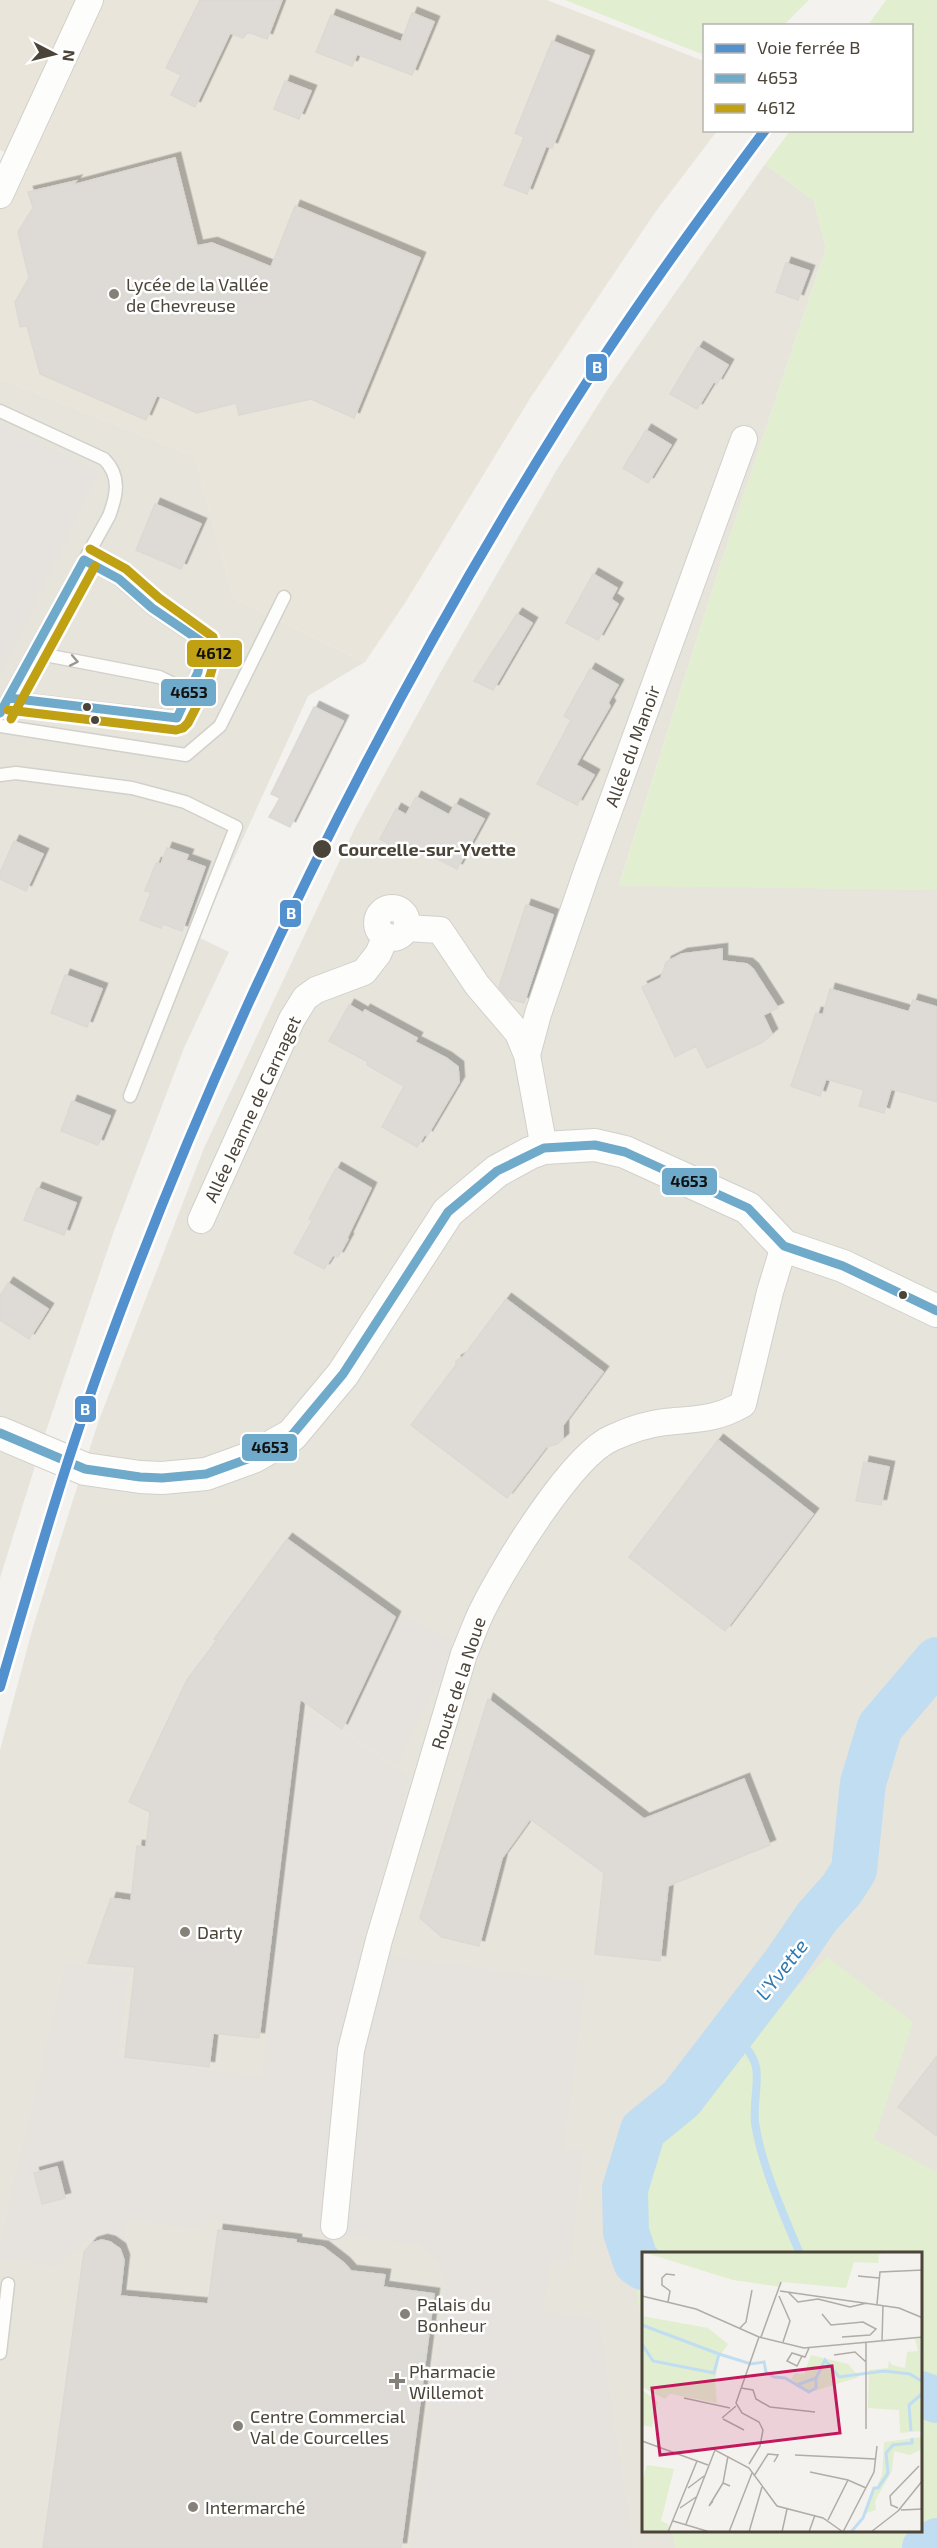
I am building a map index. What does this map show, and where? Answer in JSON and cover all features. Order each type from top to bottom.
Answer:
[{"type":"street","points":[[0,195],[90,0]]},
{"type":"street","name":"Allée du Manoir","points":[[527,1055],[538,1014],[587,871],[744,439]]},
{"type":"street","name":"Allée Jeanne de Carnaget","points":[[201,1220],[292,1019],[305,998],[316,990],[364,972],[396,932],[440,930],[477,985],[518,1033],[527,1055]]},
{"type":"street","points":[[527,1055],[544,1148]]},
{"type":"street","points":[[0,1434],[85,1468],[140,1477],[162,1478],[206,1473],[253,1457],[292,1435],[343,1374],[448,1212],[497,1171],[530,1152],[544,1148],[595,1145],[625,1152],[748,1208],[784,1246],[843,1266],[937,1311]]},
{"type":"street","name":"Route de la Noue","points":[[334,2226],[351,2050],[379,1940],[461,1663],[483,1609],[512,1557],[574,1469],[610,1438],[662,1422],[697,1420],[726,1414],[743,1404],[767,1303],[784,1246]]},
{"type":"lane","points":[[0,411],[104,459],[114,469],[117,494],[109,516],[0,712]]},
{"type":"lane","points":[[9,698],[177,718],[190,692],[202,659],[202,642],[152,608],[119,579],[84,560]]},
{"type":"lane","points":[[0,726],[186,755],[220,726],[284,597]]},
{"type":"lane","points":[[34,653],[159,677],[190,692]]},
{"type":"lane","points":[[0,775],[16,773],[132,788],[185,802],[236,827],[130,1096]]},
{"type":"lane","points":[[0,2353],[8,2284]]},
{"type":"shaded area","points":[[0,0],[547,0],[703,61],[703,132],[716,132],[654,214],[531,397],[405,603],[365,662],[233,598],[195,456],[0,378],[0,180],[12,155],[0,150]]},
{"type":"shaded area","points":[[765,164],[814,201],[826,248],[719,569],[619,885],[937,890],[937,2548],[0,2548],[0,1750],[33,1627],[99,1420],[204,1148],[356,826],[439,675],[556,471],[608,389]]},
{"type":"shaded area","points":[[0,378],[195,456],[233,598],[365,662],[308,696],[198,937],[229,952],[184,1048],[114,1231],[45,1434],[0,1578]]},
{"type":"shaded area","points":[[0,423],[100,472],[0,675]]},
{"type":"shaded area","points":[[400,1613],[451,1641],[450,1660],[397,1765],[343,1730]]},
{"type":"shaded area","points":[[311,1711],[410,1778],[359,1952],[585,1982],[564,2149],[583,2150],[570,2263],[550,2261],[543,2311],[599,2320],[633,2548],[411,2548],[446,2288],[439,2261],[417,2244],[208,2219],[195,2228],[126,2220],[123,2250],[116,2240],[99,2237],[88,2238],[57,2267],[0,2258],[0,2247],[12,2191],[66,1964],[128,1972],[118,2056],[262,2077],[301,1729]]},
{"type":"green space","points":[[565,0],[809,0],[785,24],[703,24],[703,55]]},
{"type":"green space","points":[[886,0],[937,0],[937,890],[619,886],[719,569],[826,248],[814,201],[765,164],[789,132],[913,132],[913,24],[869,24]]},
{"type":"green space","points":[[827,1957],[913,2022],[874,2139],[937,2172],[937,2548],[675,2548],[672,2533],[922,2533],[922,2252],[642,2252],[642,2327],[630,2248],[661,2123]]},
{"type":"building","points":[[200,0],[282,0],[267,39],[248,32],[243,38],[230,33],[195,107],[171,95],[181,75],[166,68]]},
{"type":"building","points":[[412,13],[434,22],[412,75],[357,54],[352,66],[316,52],[331,15],[401,42]]},
{"type":"building","points":[[552,41],[589,56],[552,148],[546,146],[527,194],[504,185],[524,137],[515,133]]},
{"type":"building","points":[[285,81],[311,91],[299,119],[274,109]]},
{"type":"building","points":[[175,158],[197,246],[212,243],[271,267],[295,206],[420,258],[354,418],[311,399],[239,415],[236,403],[197,413],[157,395],[146,420],[40,374],[27,326],[20,327],[15,302],[29,278],[18,232],[33,208],[28,192],[76,181],[73,185]]},
{"type":"building","points":[[786,263],[809,271],[798,300],[776,292]]},
{"type":"building","points":[[698,347],[728,365],[717,384],[714,381],[697,409],[670,394]]},
{"type":"building","points":[[646,430],[671,445],[648,483],[623,468]]},
{"type":"building","points":[[155,504],[201,524],[181,569],[136,550]]},
{"type":"building","points":[[593,574],[617,588],[611,599],[618,604],[598,640],[566,623]]},
{"type":"building","points":[[517,614],[532,623],[493,690],[474,681]]},
{"type":"building","points":[[590,669],[618,685],[608,703],[610,706],[576,765],[594,775],[577,805],[537,784],[571,720],[564,716]]},
{"type":"building","points":[[314,707],[343,721],[290,827],[269,817],[280,798],[271,794]]},
{"type":"building","points":[[416,797],[449,815],[455,804],[484,819],[457,869],[407,843],[403,852],[380,839],[396,809],[406,815]]},
{"type":"building","points":[[14,841],[43,854],[26,891],[0,879],[0,873]]},
{"type":"building","points":[[167,848],[188,855],[186,860],[205,867],[182,931],[163,924],[161,928],[140,920],[151,892],[145,891],[156,863],[161,864]]},
{"type":"building","points":[[526,905],[553,915],[524,1003],[508,998],[499,987]]},
{"type":"building","points":[[722,949],[722,961],[747,964],[753,969],[778,1008],[763,1015],[772,1034],[763,1042],[707,1068],[696,1046],[675,1057],[642,987],[661,978],[666,962],[682,954]]},
{"type":"building","points":[[65,975],[102,989],[87,1027],[51,1013]]},
{"type":"building","points":[[830,989],[909,1012],[913,1000],[937,1007],[937,1102],[891,1089],[884,1113],[859,1106],[864,1090],[826,1079],[820,1096],[791,1086],[816,1013],[823,1015]]},
{"type":"building","points":[[349,1005],[363,1013],[365,1010],[417,1038],[415,1042],[458,1067],[459,1082],[427,1136],[425,1134],[417,1147],[382,1127],[404,1086],[367,1065],[368,1062],[329,1041]]},
{"type":"building","points":[[72,1101],[110,1116],[98,1145],[61,1131]]},
{"type":"building","points":[[336,1168],[371,1188],[338,1257],[333,1255],[324,1269],[294,1253],[312,1221],[309,1219]]},
{"type":"building","points":[[37,1188],[76,1203],[64,1235],[24,1220]]},
{"type":"building","points":[[8,1283],[48,1309],[29,1339],[0,1320],[0,1296]]},
{"type":"building","points":[[506,1299],[603,1372],[563,1425],[563,1439],[557,1444],[546,1447],[507,1498],[411,1425],[456,1365],[456,1361],[463,1357]]},
{"type":"building","points":[[718,1440],[813,1514],[725,1631],[629,1557]]},
{"type":"building","points":[[864,1462],[889,1467],[881,1505],[856,1501]]},
{"type":"building","points":[[287,1539],[395,1617],[342,1729],[300,1699],[259,2038],[213,2033],[209,2067],[125,2057],[135,1967],[88,1963],[111,1898],[131,1901],[137,1846],[146,1847],[150,1812],[129,1802],[187,1680]]},
{"type":"building","points":[[488,1699],[644,1819],[744,1779],[770,1845],[668,1886],[660,1961],[595,1954],[604,1873],[530,1819],[502,1858],[479,1946],[442,1937],[420,1918]]},
{"type":"building","points":[[937,2056],[937,2136],[898,2107]]},
{"type":"building","points":[[57,2167],[65,2198],[42,2204],[34,2173]]},
{"type":"building","name":"Centre Commercial Val de Courcelles","points":[[218,2230],[296,2240],[296,2243],[323,2247],[351,2271],[385,2275],[383,2287],[434,2294],[401,2548],[43,2548],[84,2252],[92,2243],[102,2240],[120,2249],[124,2260],[120,2296],[208,2304]]},
{"type":"waterway","name":"L'Yvette","points":[[642,2266],[636,2262],[626,2232],[625,2189],[643,2130],[681,2099],[784,1965],[817,1917],[842,1889],[854,1870],[863,1783],[880,1727],[937,1660]]},
{"type":"waterway","points":[[732,2034],[747,2049],[755,2062],[757,2080],[755,2123],[758,2140],[774,2190],[799,2252]]},
{"type":"waterway","name":"L'Yvette","points":[[922,2395],[937,2400]]},
{"type":"waterway","name":"L'Yvette","points":[[925,2548],[937,2541]]},
{"type":"rail line","name":"B","points":[[0,1687],[63,1477],[105,1353],[201,1110],[310,873],[431,642],[496,529],[612,344],[764,132]]},
{"type":"transit line","name":"4612","points":[[8,710],[176,730],[188,723],[212,670],[215,648],[213,637],[159,598],[126,569],[90,549]]},
{"type":"transit line","name":"4653","points":[[9,698],[177,718],[198,672],[202,642],[152,608],[119,579],[84,560]]},
{"type":"transit line","name":"4653","points":[[0,713],[84,560]]},
{"type":"transit line","name":"4612","points":[[11,719],[95,566]]},
{"type":"transit line","name":"4653","points":[[0,1433],[85,1469],[140,1477],[162,1478],[206,1474],[253,1457],[292,1435],[343,1374],[448,1212],[497,1171],[544,1148],[595,1145],[625,1152],[748,1208],[784,1246],[843,1266],[937,1311]]},
{"type":"place","name":"Lycée de la Vallée de Chevreuse","points":[[114,294]]},
{"type":"place","name":"Courcelle-sur-Yvette","points":[[322,849]]},
{"type":"place","name":"Darty","points":[[185,1932]]},
{"type":"place","name":"Palais du Bonheur","points":[[405,2314]]},
{"type":"place","name":"Pharmacie Willemot","points":[[397,2381]]},
{"type":"place","name":"Centre Commercial Val de Courcelles","points":[[238,2426]]},
{"type":"place","name":"Intermarché","points":[[193,2507]]}]
